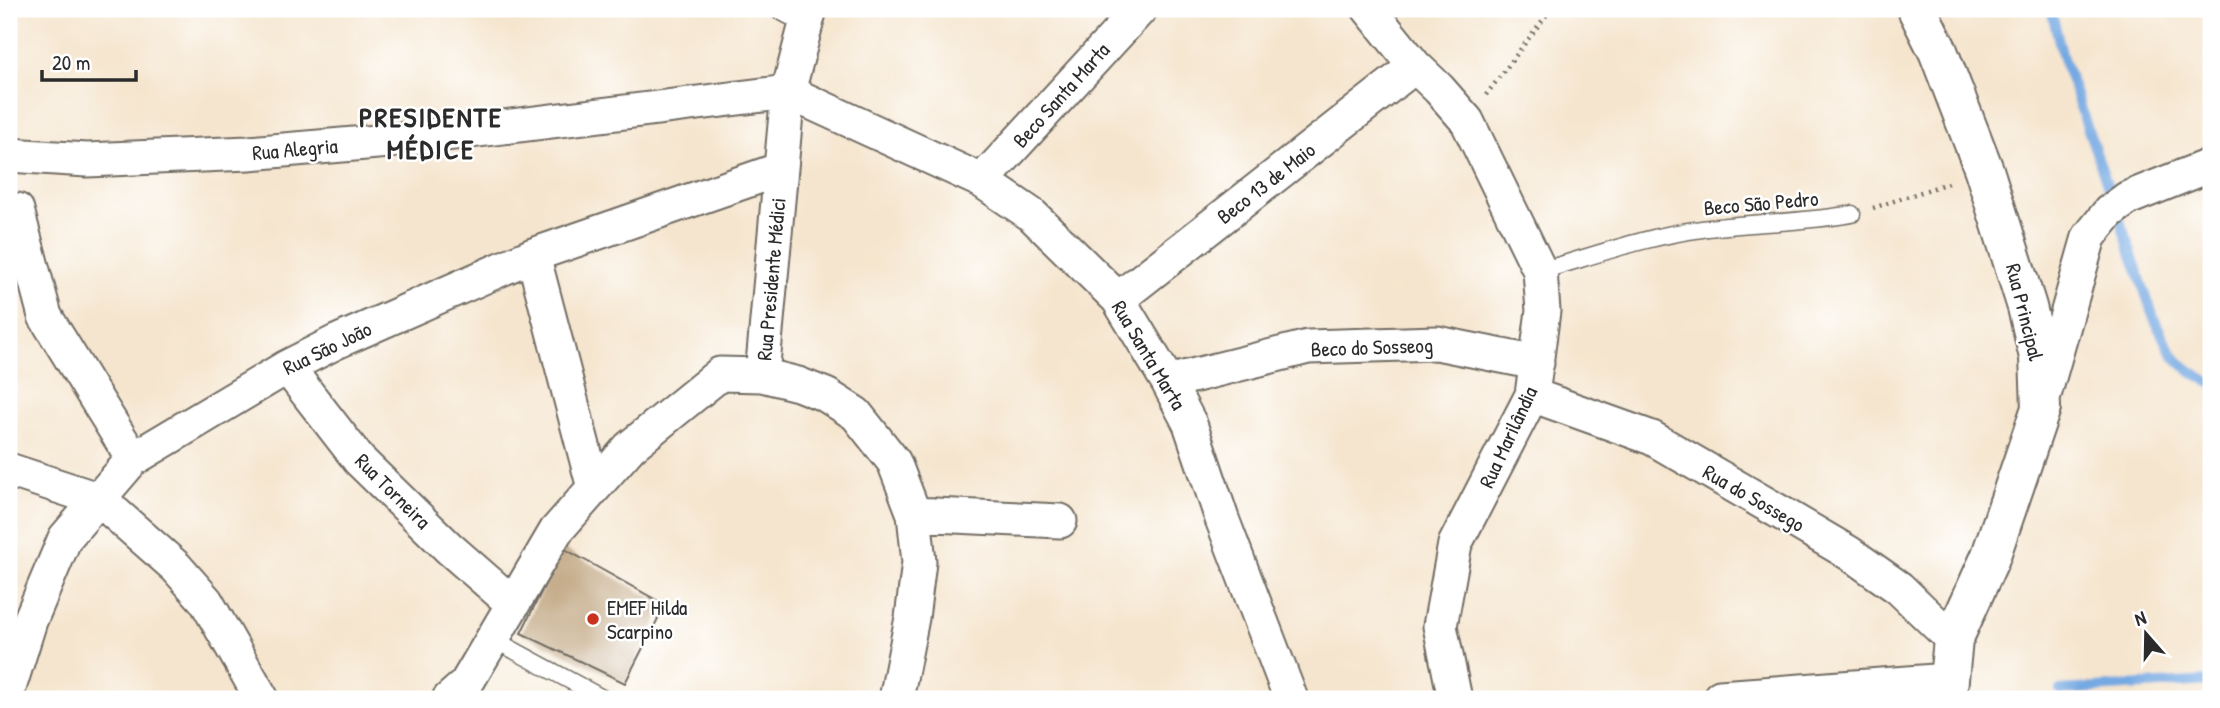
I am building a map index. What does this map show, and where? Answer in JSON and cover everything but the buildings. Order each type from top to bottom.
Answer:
[{"type":"street","name":"Beco Santa Marta","points":[[982,181],[1140,9]]},
{"type":"street","name":"Rua Marilândia","points":[[1369,9],[1415,66],[1467,121],[1540,271],[1543,311],[1535,379],[1455,544],[1440,626],[1455,699]]},
{"type":"street","name":"Rua Principal","points":[[1917,9],[1938,51],[1984,170],[2027,307],[2039,357],[2041,408],[1990,558],[1953,640],[1947,690]]},
{"type":"street","name":"Rua Presidente Médici","points":[[449,699],[466,684],[556,531],[631,447],[720,374],[762,375],[788,92],[808,17]]},
{"type":"street","name":"Beco 13 de Maio","points":[[1118,299],[1415,66]]},
{"type":"street","name":"Rua Santa Marta","points":[[788,92],[982,181],[1031,215],[1118,299],[1190,424],[1222,519],[1291,699]]},
{"type":"street","name":"Rua Alegria","points":[[9,155],[87,160],[249,153],[388,141],[788,92]]},
{"type":"street","points":[[2041,408],[2090,237],[2109,212],[2128,198],[2211,165]]},
{"type":"street","name":"Rua São João","points":[[9,688],[30,621],[65,538],[133,459],[286,367],[335,342],[533,255],[781,169]]},
{"type":"street","points":[[9,210],[17,210],[45,316],[133,459]]},
{"type":"street","points":[[533,255],[594,488]]},
{"type":"street","name":"Beco do Sosseog","points":[[1168,382],[1308,347],[1437,344],[1535,379]]},
{"type":"street","name":"Rua Torneira","points":[[286,367],[359,460],[449,548],[512,603]]},
{"type":"street","points":[[762,375],[798,384],[826,395],[856,414],[894,462],[914,514],[919,562],[912,618],[896,699]]},
{"type":"street","name":"Rua do Sossego","points":[[1535,379],[1652,438],[1849,553],[1899,588],[1953,640]]},
{"type":"street","points":[[9,470],[100,500],[176,567],[206,601],[262,699]]},
{"type":"street","points":[[914,514],[1060,521]]},
{"type":"street","points":[[9,688],[19,699]]},
{"type":"street","points":[[1720,697],[1947,690]]},
{"type":"lane","points":[[776,9],[808,17]]},
{"type":"lane","name":"Beco São Pedro","points":[[1540,271],[1676,233],[1816,221],[1852,214]]},
{"type":"lane","points":[[493,639],[604,699]]},
{"type":"path","points":[[1467,121],[1551,9]]},
{"type":"path","points":[[1852,214],[1916,195],[1984,170]]},
{"type":"waterway","points":[[2051,9],[2063,58],[2154,318],[2175,357],[2211,383]]},
{"type":"waterway","points":[[2060,690],[2211,681]]},
{"type":"place","name":"EMEF Hilda Scarpino","points":[[593,619]]},
{"type":"district","name":"PRESIDENTE MÉDICE","points":[[431,133]]}]
